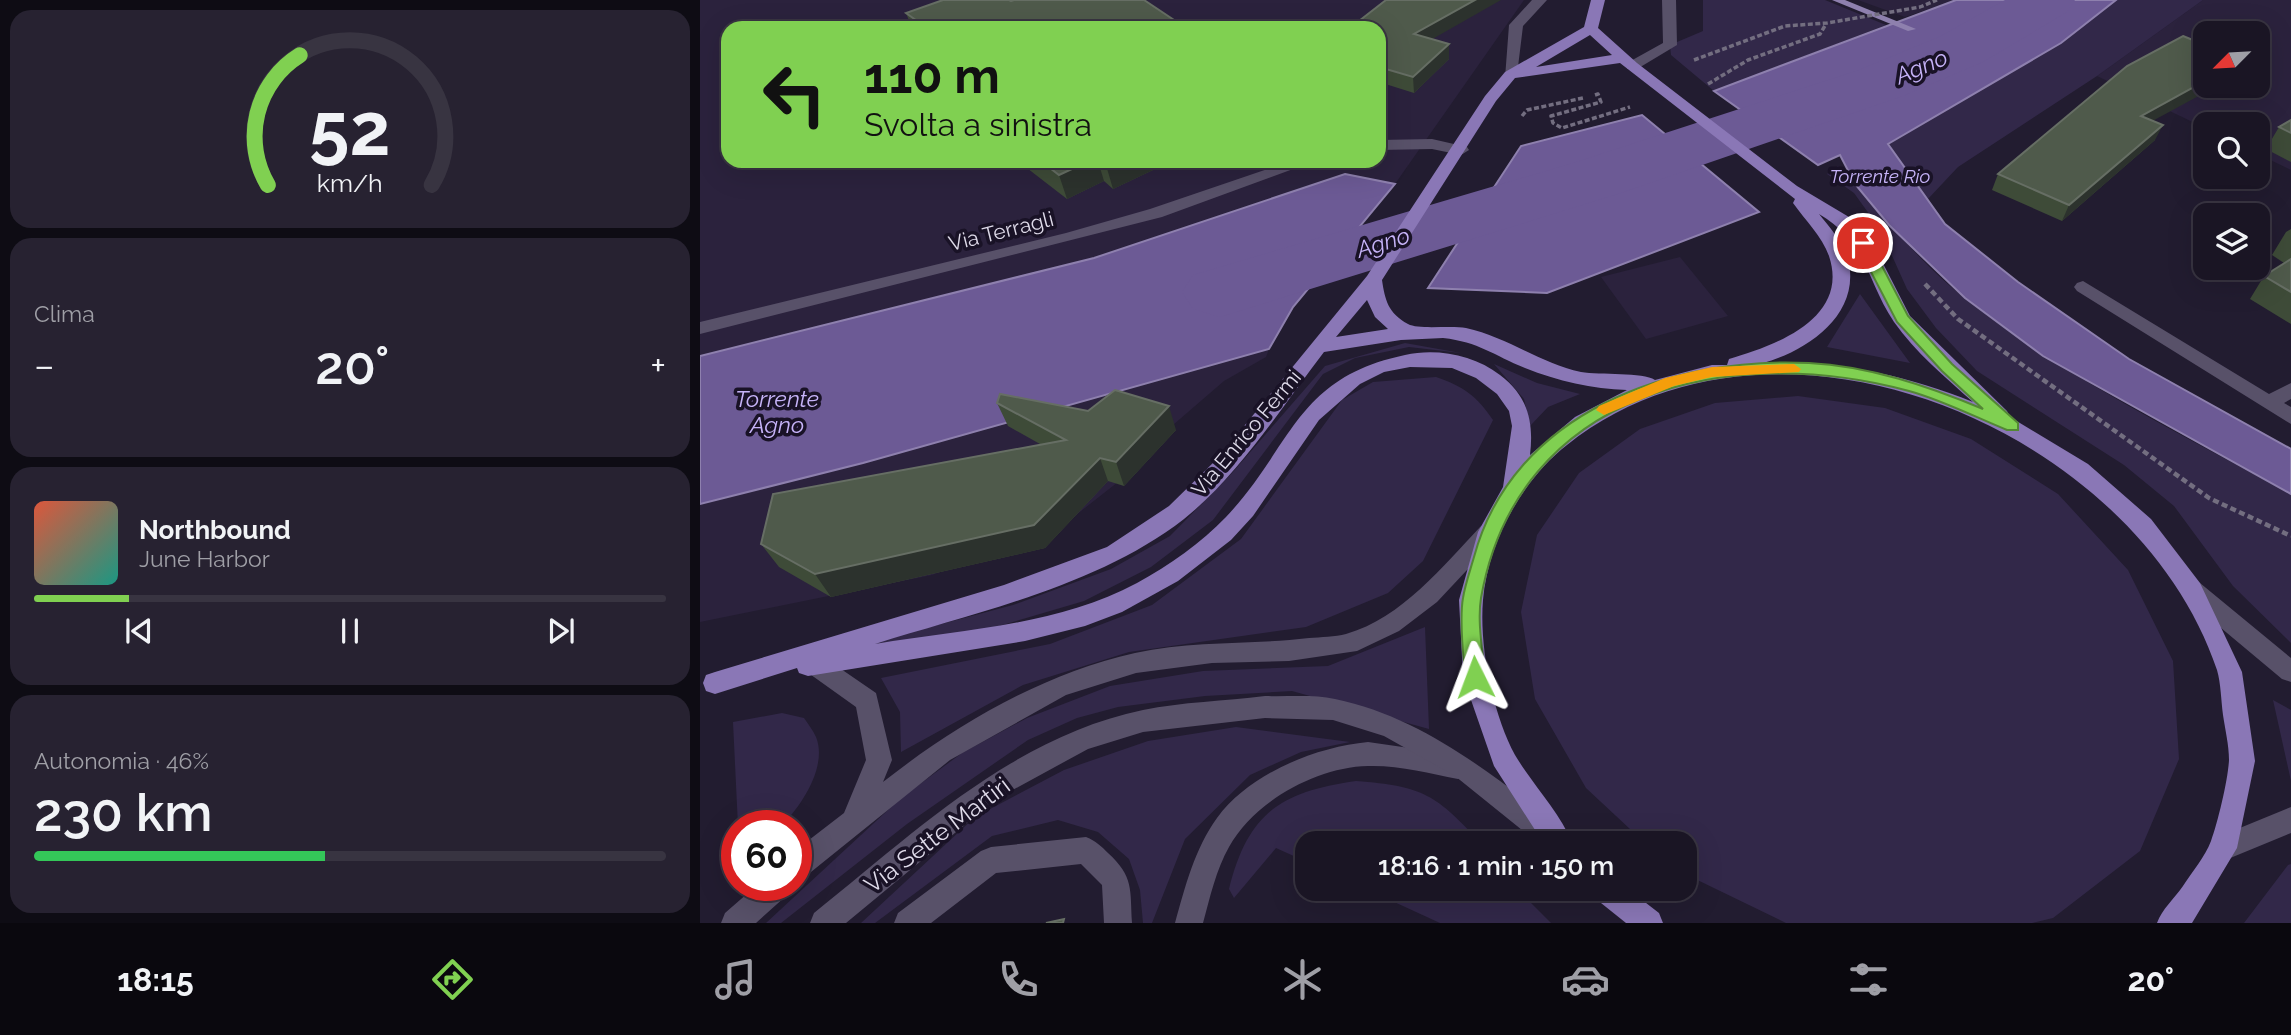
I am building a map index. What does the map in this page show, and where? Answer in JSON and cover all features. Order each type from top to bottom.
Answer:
[{"type":"main road","points":[[1510,75],[1516,24],[1540,0]]},
{"type":"main road","points":[[1510,75],[1591,29],[1598,0]]},
{"type":"main road","points":[[1510,75],[1627,62],[1670,45],[1669,0]]},
{"type":"main road","points":[[1591,29],[1627,62],[1791,190],[1843,221],[1856,235],[1902,319],[1947,367],[2012,426],[2081,470],[2143,525],[2192,590],[2230,672],[2242,761],[2223,848],[2181,914],[2171,923]]},
{"type":"main road","name":"Via Enrico Fermi","points":[[708,685],[1008,593],[1115,553],[1177,512],[1225,464],[1373,280],[1458,154],[1490,99],[1510,75]]},
{"type":"main road","points":[[1386,145],[1423,144],[1458,154]]},
{"type":"main road","name":"Via Terragli","points":[[700,328],[1070,237],[1156,213],[1287,168]]},
{"type":"main road","points":[[1551,831],[1503,758],[1475,677],[1471,600],[1489,532],[1514,487],[1545,451],[1582,422],[1624,399],[1670,382],[1712,372],[1789,347],[1818,326],[1840,294],[1839,258],[1823,229],[1791,190]]},
{"type":"main road","points":[[1373,280],[1377,306],[1383,319],[1409,333]]},
{"type":"main road","points":[[2083,287],[2291,417]]},
{"type":"main road","points":[[1318,347],[1409,333],[1446,333],[1483,339],[1517,357],[1562,374],[1612,385],[1670,382]]},
{"type":"main road","name":"Via Enrico Fermi","points":[[708,685],[817,665],[989,639],[1074,621],[1142,592],[1202,553],[1244,512],[1316,408],[1352,376],[1387,362],[1429,358],[1464,363],[1486,374],[1507,391],[1522,419],[1514,487]]},
{"type":"main road","points":[[1712,372],[1810,368],[1899,384],[2012,426]]},
{"type":"main road","points":[[2269,403],[2291,390]]},
{"type":"main road","points":[[812,854],[941,752],[1059,686],[1136,663],[1212,653],[1289,651],[1349,644],[1391,624],[1429,595],[1489,532]]},
{"type":"main road","points":[[2192,590],[2291,672]]},
{"type":"main road","points":[[817,665],[867,701],[879,760],[853,822]]},
{"type":"main road","name":"Via Sette Martiri","points":[[824,923],[987,790],[1082,739],[1143,721],[1265,707],[1333,709],[1391,727],[1464,768],[1545,831]]},
{"type":"main road","points":[[1189,923],[1203,870],[1234,817],[1275,785],[1318,764],[1366,754],[1464,768]]},
{"type":"main road","points":[[2223,848],[2291,820]]},
{"type":"main road","points":[[908,923],[991,860],[1086,850],[1116,879],[1118,923]]},
{"type":"main road","points":[[735,923],[759,901]]},
{"type":"main road","points":[[1621,901],[1649,923]]},
{"type":"path","points":[[1684,64],[1785,26],[1855,19],[1937,0]]},
{"type":"path","points":[[1707,84],[1748,60],[1820,34],[1827,23]]},
{"type":"path","points":[[1919,276],[1958,318],[2208,498],[2291,536]]},
{"type":"shaded area","points":[[700,0],[1524,0],[1395,184],[1345,174],[1094,258],[700,356]]},
{"type":"shaded area","points":[[1703,0],[1825,0],[1886,25],[1714,91],[1671,55],[1670,45],[1703,31]]},
{"type":"shaded area","points":[[1858,0],[1956,0],[1905,17]]},
{"type":"shaded area","points":[[2116,0],[2203,0],[2097,76],[1958,167],[1927,200],[1888,144],[2061,43]]},
{"type":"shaded area","points":[[2203,0],[2291,0],[2291,170],[2270,160],[2270,112],[2193,112],[2193,122],[2097,76]]},
{"type":"shaded area","points":[[1838,166],[1932,269],[1967,300],[2005,328],[2125,404],[2291,494],[2291,643],[2233,586],[2174,506],[2124,465],[1977,371],[1936,328],[1907,289],[1880,229],[1854,193],[1827,174]]},
{"type":"shaded area","points":[[1680,257],[1728,316],[1646,339],[1601,277]]},
{"type":"shaded area","points":[[1860,294],[1910,363],[1827,347]]},
{"type":"shaded area","points":[[1405,343],[1461,353],[1409,347],[1355,358],[1323,374],[1213,520],[1151,567],[1084,601],[975,633],[828,654],[1013,605],[1111,569],[1170,536],[1232,473],[1325,366]]},
{"type":"shaded area","points":[[1269,349],[1266,357],[1224,381],[1173,425],[1118,482],[1062,526],[932,575],[700,622],[700,504],[863,463]]},
{"type":"shaded area","points":[[1494,364],[1537,383],[1580,394],[1548,407],[1530,426],[1524,399]]},
{"type":"shaded area","points":[[1436,377],[1469,393],[1493,420],[1423,561],[1388,593],[1306,627],[1129,652],[1023,685],[901,752],[900,712],[881,678],[1050,644],[1152,605],[1241,539],[1342,400],[1373,382]]},
{"type":"shaded area","points":[[1798,396],[1885,408],[1971,439],[2058,494],[2128,570],[2173,661],[2179,759],[2140,851],[2053,918],[2032,923],[1786,923],[1697,880],[1697,831],[1632,831],[1586,788],[1535,699],[1521,612],[1537,535],[1579,473],[1640,429],[1715,403]]},
{"type":"shaded area","points":[[1425,627],[1429,729],[1292,691],[1205,696],[1118,707],[1077,718],[1028,740],[907,824],[812,899],[812,880],[901,798],[962,753],[1027,718],[1110,686],[1203,671],[1328,666]]},
{"type":"shaded area","points":[[2273,700],[2291,710],[2291,781]]},
{"type":"shaded area","points":[[782,713],[804,718],[816,737],[818,760],[810,785],[795,810],[737,810],[733,722]]},
{"type":"shaded area","points":[[1236,727],[1350,742],[1301,752],[1250,775],[1185,839],[1152,923],[1143,923],[1140,890],[1129,859],[1098,832],[1058,820],[992,836],[875,923],[861,923],[975,817],[1064,770],[1148,741]]},
{"type":"shaded area","points":[[1356,781],[1414,790],[1440,804],[1469,831],[1295,831],[1295,857],[1276,848],[1234,898],[1229,889],[1237,863],[1257,824],[1287,800]]},
{"type":"shaded area","points":[[2291,864],[2291,923],[2244,923],[2288,865]]},
{"type":"shaded area","points":[[790,901],[809,901],[781,923],[766,923]]},
{"type":"shaded area","points":[[1392,901],[1529,901],[1551,923],[1440,923]]},
{"type":"water","name":"Torrente Rio","points":[[1956,0],[2116,0],[2061,43],[1888,144],[1945,224],[2018,282],[2129,359],[2291,449],[2291,494],[2043,356],[1965,298],[1889,225],[1855,184],[1840,155],[1818,165],[1714,91]]},
{"type":"water","points":[[1642,115],[1759,212],[1547,293],[1428,288],[1521,146]]},
{"type":"water","name":"Torrente Agno","points":[[1345,174],[1395,184],[1293,307],[1269,349],[863,463],[700,504],[700,356],[1094,258]]},
{"type":"building","points":[[943,0],[1144,0],[1176,21],[917,21],[906,13]]},
{"type":"building","points":[[1386,0],[1475,0],[1414,34],[1449,44],[1413,77],[1386,69],[1386,21],[1359,21]]},
{"type":"building","points":[[2183,36],[2193,40],[2193,88],[2141,116],[2163,125],[2069,205],[1998,174],[2127,66]]},
{"type":"building","points":[[2291,120],[2291,133],[2279,127]]},
{"type":"building","points":[[1050,168],[1074,168],[1059,175]]},
{"type":"building","points":[[2291,259],[2291,292],[2270,280],[2270,272]]},
{"type":"building","points":[[1115,390],[1169,406],[1116,462],[1100,458],[1034,525],[815,574],[761,544],[773,494],[1066,440],[997,403],[1000,394],[1088,411]]},
{"type":"building","points":[[1064,919],[1063,923],[1046,923]]},
{"type":"waterway","points":[[1837,0],[1911,29]]},
{"type":"waterway","name":"Agno","points":[[1220,292],[1597,178],[1881,83],[1962,49],[2047,0]]},
{"type":"slow traffic","points":[[1604,410],[1624,399],[1670,382],[1712,372],[1794,369]]},
{"type":"route","points":[[1475,677],[1471,600],[1489,532],[1514,487],[1545,451],[1582,422],[1624,399],[1670,382],[1712,372],[1810,368],[1912,386],[2012,426],[1947,367],[1902,319],[1863,243]]}]
